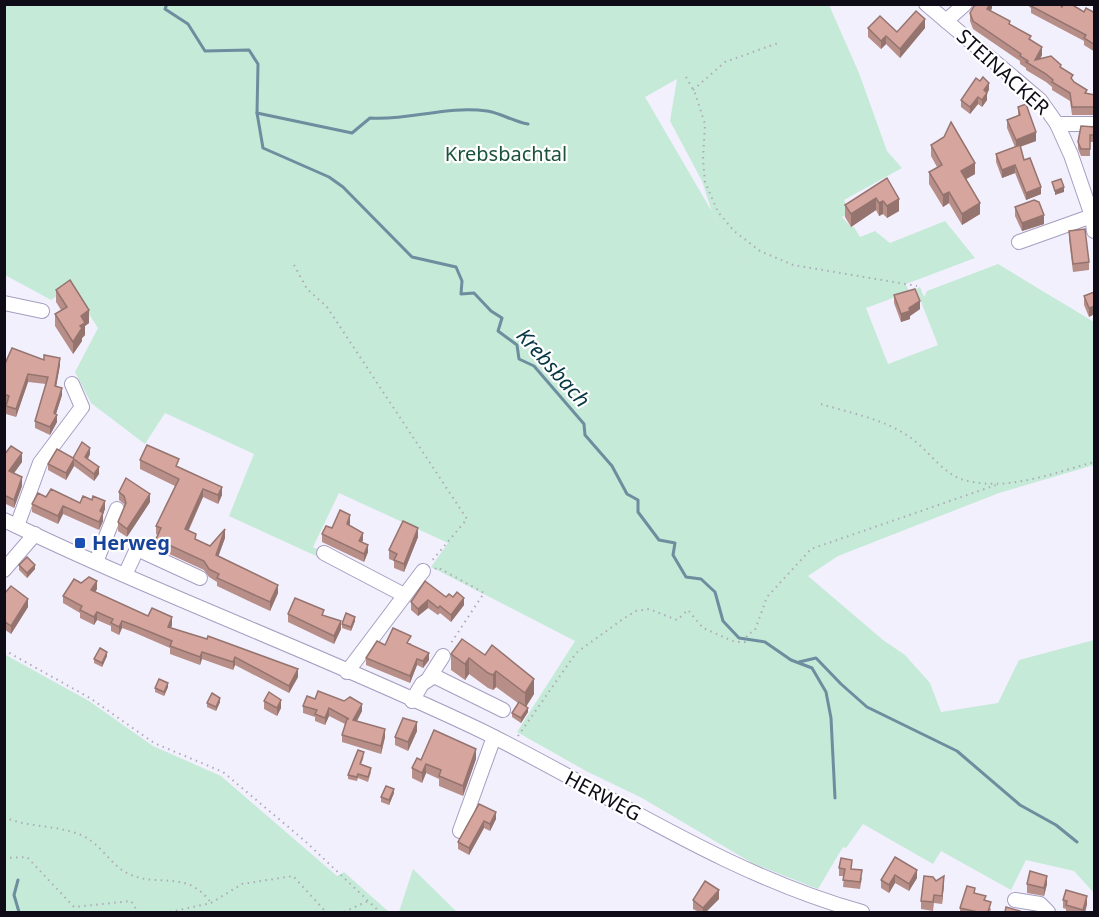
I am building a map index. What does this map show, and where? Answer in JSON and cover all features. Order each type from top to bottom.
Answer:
[{"type":"street","name":"STEINACKER","points":[[926,4],[1040,100],[1057,124],[1092,216],[1095,231]]},
{"type":"street","points":[[946,21],[965,4]]},
{"type":"street","points":[[1057,124],[1095,124]]},
{"type":"street","points":[[1019,242],[1092,216]]},
{"type":"street","points":[[4,303],[42,311]]},
{"type":"street","name":"HERWEG","points":[[72,384],[82,407],[40,463],[11,523],[494,737],[735,865],[801,893],[862,912]]},
{"type":"street","points":[[96,562],[117,509]]},
{"type":"street","points":[[4,570],[35,534]]},
{"type":"street","points":[[125,575],[137,549],[200,578]]},
{"type":"street","points":[[324,553],[404,595]]},
{"type":"street","points":[[347,672],[404,595],[428,571]]},
{"type":"street","points":[[412,701],[443,656]]},
{"type":"street","points":[[429,678],[434,676],[503,710]]},
{"type":"street","points":[[460,831],[494,737]]},
{"type":"street","points":[[1015,900],[1040,904],[1048,912]]},
{"type":"path","points":[[693,90],[725,62],[778,43]]},
{"type":"path","points":[[686,77],[705,124],[703,159],[705,182],[718,212],[734,231],[760,251],[793,265],[917,286]]},
{"type":"path","points":[[294,265],[307,289],[327,307],[467,519],[428,571]]},
{"type":"path","points":[[821,404],[894,428],[910,437],[946,470],[962,480],[999,484],[1020,482],[1095,462]]},
{"type":"path","points":[[511,746],[576,653],[636,611],[649,609],[677,620],[688,610],[703,628],[735,642],[745,642],[747,635],[755,630],[768,597],[811,549],[999,484]]},
{"type":"path","points":[[428,571],[437,567],[484,593],[443,656]]},
{"type":"path","points":[[4,650],[90,698],[154,743],[223,772],[305,841],[380,912]]},
{"type":"path","points":[[4,817],[27,825],[60,828],[77,833],[103,850],[125,873],[142,879],[178,880],[192,885],[211,903]]},
{"type":"path","points":[[4,858],[27,857],[74,907],[130,901],[138,912]]},
{"type":"path","points":[[171,912],[211,903],[242,884],[293,876],[326,912]]},
{"type":"path","points":[[344,912],[368,902]]},
{"type":"green space","name":"Krebsbachtal","points":[[5,5],[829,5],[859,73],[887,151],[902,168],[844,200],[850,213],[842,217],[851,227],[854,227],[860,237],[875,231],[890,243],[945,221],[975,258],[906,284],[909,292],[866,308],[888,364],[938,345],[916,289],[920,287],[924,297],[927,291],[998,264],[1094,322],[1094,465],[999,493],[838,556],[808,576],[883,640],[905,655],[930,683],[941,712],[998,703],[1019,660],[1094,640],[1094,893],[1074,871],[1026,860],[1011,890],[941,851],[933,864],[863,824],[846,848],[843,847],[818,889],[752,863],[642,798],[586,771],[517,732],[575,641],[431,567],[448,543],[339,493],[313,547],[319,550],[316,556],[229,516],[254,454],[165,413],[145,444],[91,403],[75,372],[98,328],[71,287],[51,300],[5,275]],"holes":[[[677,79],[670,121],[702,181],[712,211],[645,97]],[[712,211],[787,340],[712,212]]]},
{"type":"green space","points":[[4,654],[89,701],[153,746],[221,776],[337,876],[344,872],[389,912],[5,912]]},
{"type":"green space","points":[[413,869],[457,912],[399,912]]},
{"type":"building","points":[[978,4],[990,4],[987,9],[1010,21],[1009,24],[1031,36],[1029,39],[1042,47],[1035,60],[1051,56],[1061,65],[1060,67],[1073,75],[1071,78],[1074,82],[1087,90],[1085,93],[1095,95],[1095,107],[1072,107],[1070,93],[1026,62],[1028,61],[1020,56],[1021,54],[973,21],[970,13]]},
{"type":"building","points":[[1032,4],[1059,4],[1062,7],[1063,4],[1071,4],[1084,12],[1086,8],[1095,13],[1095,45],[1084,38],[1086,35],[1031,6]]},
{"type":"building","points":[[916,11],[925,19],[900,49],[886,36],[881,41],[868,28],[880,16],[897,32]]},
{"type":"building","points":[[983,77],[989,83],[984,90],[987,93],[982,100],[978,97],[970,107],[961,100],[976,78],[980,81]]},
{"type":"building","points":[[1026,104],[1036,132],[1016,140],[1007,120],[1020,115],[1018,107]]},
{"type":"building","points":[[951,122],[975,163],[961,171],[980,203],[962,214],[949,192],[943,195],[929,172],[942,165],[931,145],[944,137]]},
{"type":"building","points":[[1081,126],[1095,127],[1095,135],[1090,135],[1090,149],[1081,149],[1078,142]]},
{"type":"building","points":[[1020,145],[1024,160],[1030,158],[1041,187],[1026,193],[1015,165],[1002,170],[996,154]]},
{"type":"building","points":[[887,178],[899,199],[887,206],[883,201],[879,203],[876,198],[851,214],[845,205]]},
{"type":"building","points":[[1061,179],[1064,187],[1055,191],[1052,182]]},
{"type":"building","points":[[1034,200],[1039,202],[1044,215],[1022,223],[1015,207]]},
{"type":"building","points":[[1085,229],[1089,262],[1073,264],[1069,231]]},
{"type":"building","points":[[70,280],[89,310],[81,316],[85,323],[80,326],[82,328],[73,342],[55,314],[67,307],[56,290]]},
{"type":"building","points":[[915,289],[920,301],[909,308],[910,311],[901,314],[894,295]]},
{"type":"building","points":[[1094,292],[1095,306],[1089,308],[1084,296]]},
{"type":"building","points":[[12,348],[44,360],[44,355],[60,358],[55,386],[62,388],[54,413],[57,415],[50,427],[35,421],[48,377],[28,374],[16,409],[6,406],[9,396],[4,394],[4,366]]},
{"type":"building","points":[[82,442],[90,448],[85,457],[99,467],[94,474],[74,459],[66,473],[48,464],[57,449],[73,458]]},
{"type":"building","points":[[147,445],[179,459],[176,466],[222,487],[218,495],[203,489],[185,529],[196,534],[195,539],[210,546],[225,529],[216,555],[278,585],[270,602],[217,578],[219,574],[209,569],[204,561],[156,539],[161,528],[156,526],[179,479],[140,460]]},
{"type":"building","points":[[11,446],[22,453],[9,471],[22,477],[14,500],[4,495],[4,455]]},
{"type":"building","points":[[126,478],[150,494],[127,529],[118,522],[126,503],[124,496],[119,492]]},
{"type":"building","points":[[51,489],[80,503],[83,496],[92,500],[93,496],[105,501],[100,511],[103,513],[99,522],[63,506],[58,516],[32,504],[38,493],[46,497]]},
{"type":"building","points":[[340,510],[350,515],[347,524],[363,533],[359,541],[368,545],[364,554],[322,534],[326,526],[332,528]]},
{"type":"building","points":[[403,521],[418,528],[404,564],[394,560],[397,554],[389,550]]},
{"type":"building","points":[[27,557],[35,565],[27,573],[19,565]]},
{"type":"building","points":[[89,577],[97,581],[91,590],[148,616],[152,608],[172,617],[168,627],[207,639],[208,636],[298,669],[289,686],[235,657],[233,662],[202,652],[200,657],[170,646],[172,641],[133,625],[122,621],[119,627],[111,623],[113,619],[97,612],[94,617],[80,610],[82,606],[63,596],[74,579],[81,583]]},
{"type":"building","points":[[425,581],[446,597],[449,594],[453,597],[457,592],[464,598],[451,615],[428,600],[418,609],[411,602]]},
{"type":"building","points":[[11,586],[28,599],[11,626],[4,621],[4,594]]},
{"type":"building","points":[[295,598],[324,610],[322,615],[341,621],[334,636],[288,614]]},
{"type":"building","points":[[346,613],[355,617],[351,627],[342,624]]},
{"type":"building","points":[[393,628],[411,636],[407,643],[429,653],[423,661],[417,659],[410,676],[366,658],[377,641],[385,645]]},
{"type":"building","points":[[462,639],[485,655],[492,645],[534,679],[525,693],[496,671],[493,675],[469,658],[465,664],[451,654]]},
{"type":"building","points":[[100,648],[107,652],[102,663],[94,659]]},
{"type":"building","points":[[159,679],[168,683],[164,692],[155,688]]},
{"type":"building","points":[[318,691],[344,701],[350,697],[362,704],[353,720],[385,729],[381,746],[342,735],[347,719],[349,719],[329,708],[325,718],[315,714],[317,710],[303,706],[307,696],[315,699]]},
{"type":"building","points":[[269,692],[281,700],[277,708],[264,701]]},
{"type":"building","points":[[212,693],[220,698],[216,707],[207,703]]},
{"type":"building","points":[[519,702],[528,708],[521,718],[512,713]]},
{"type":"building","points":[[403,718],[417,722],[408,742],[395,737]]},
{"type":"building","points":[[434,730],[476,749],[463,786],[439,776],[441,770],[426,764],[422,773],[412,768],[417,758],[421,760]]},
{"type":"building","points":[[358,750],[364,752],[360,764],[371,768],[368,777],[358,774],[357,777],[348,775]]},
{"type":"building","points":[[386,786],[394,789],[389,800],[381,797]]},
{"type":"building","points":[[479,804],[496,812],[490,824],[484,821],[469,848],[458,842]]},
{"type":"building","points":[[895,857],[917,870],[909,884],[895,875],[889,885],[881,880]]},
{"type":"building","points":[[841,858],[852,860],[851,869],[862,870],[860,882],[843,880],[845,869],[839,868]]},
{"type":"building","points":[[1030,871],[1047,876],[1044,888],[1027,884]]},
{"type":"building","points":[[924,876],[933,877],[936,881],[944,876],[942,896],[934,895],[933,902],[921,901]]},
{"type":"building","points":[[705,881],[719,890],[703,908],[693,900]]},
{"type":"building","points":[[967,886],[975,888],[974,893],[986,896],[984,900],[991,902],[988,912],[960,908]]},
{"type":"building","points":[[1066,890],[1087,896],[1083,910],[1066,905],[1067,901],[1063,900]]},
{"type":"building","points":[[1006,907],[1020,911],[1005,912]]},
{"type":"waterway","name":"Krebsbach","points":[[167,4],[165,9],[188,24],[205,51],[249,50],[258,64],[257,113],[263,148],[329,177],[343,187],[412,257],[456,267],[462,281],[461,294],[474,293],[491,311],[502,318],[498,331],[517,345],[519,359],[534,366],[584,424],[585,435],[612,466],[627,494],[638,500],[638,512],[659,540],[675,543],[673,555],[686,577],[701,579],[715,592],[723,621],[739,638],[765,642],[791,660],[812,668],[826,692],[831,718],[835,798]]},
{"type":"waterway","points":[[257,113],[352,133],[370,118],[457,110],[487,111],[528,124]]},
{"type":"waterway","points":[[799,662],[816,658],[867,707],[957,751],[1020,805],[1056,825],[1077,842]]},
{"type":"waterway","points":[[18,880],[14,895],[19,912]]},
{"type":"place","name":"Herweg","points":[[80,543]]}]
